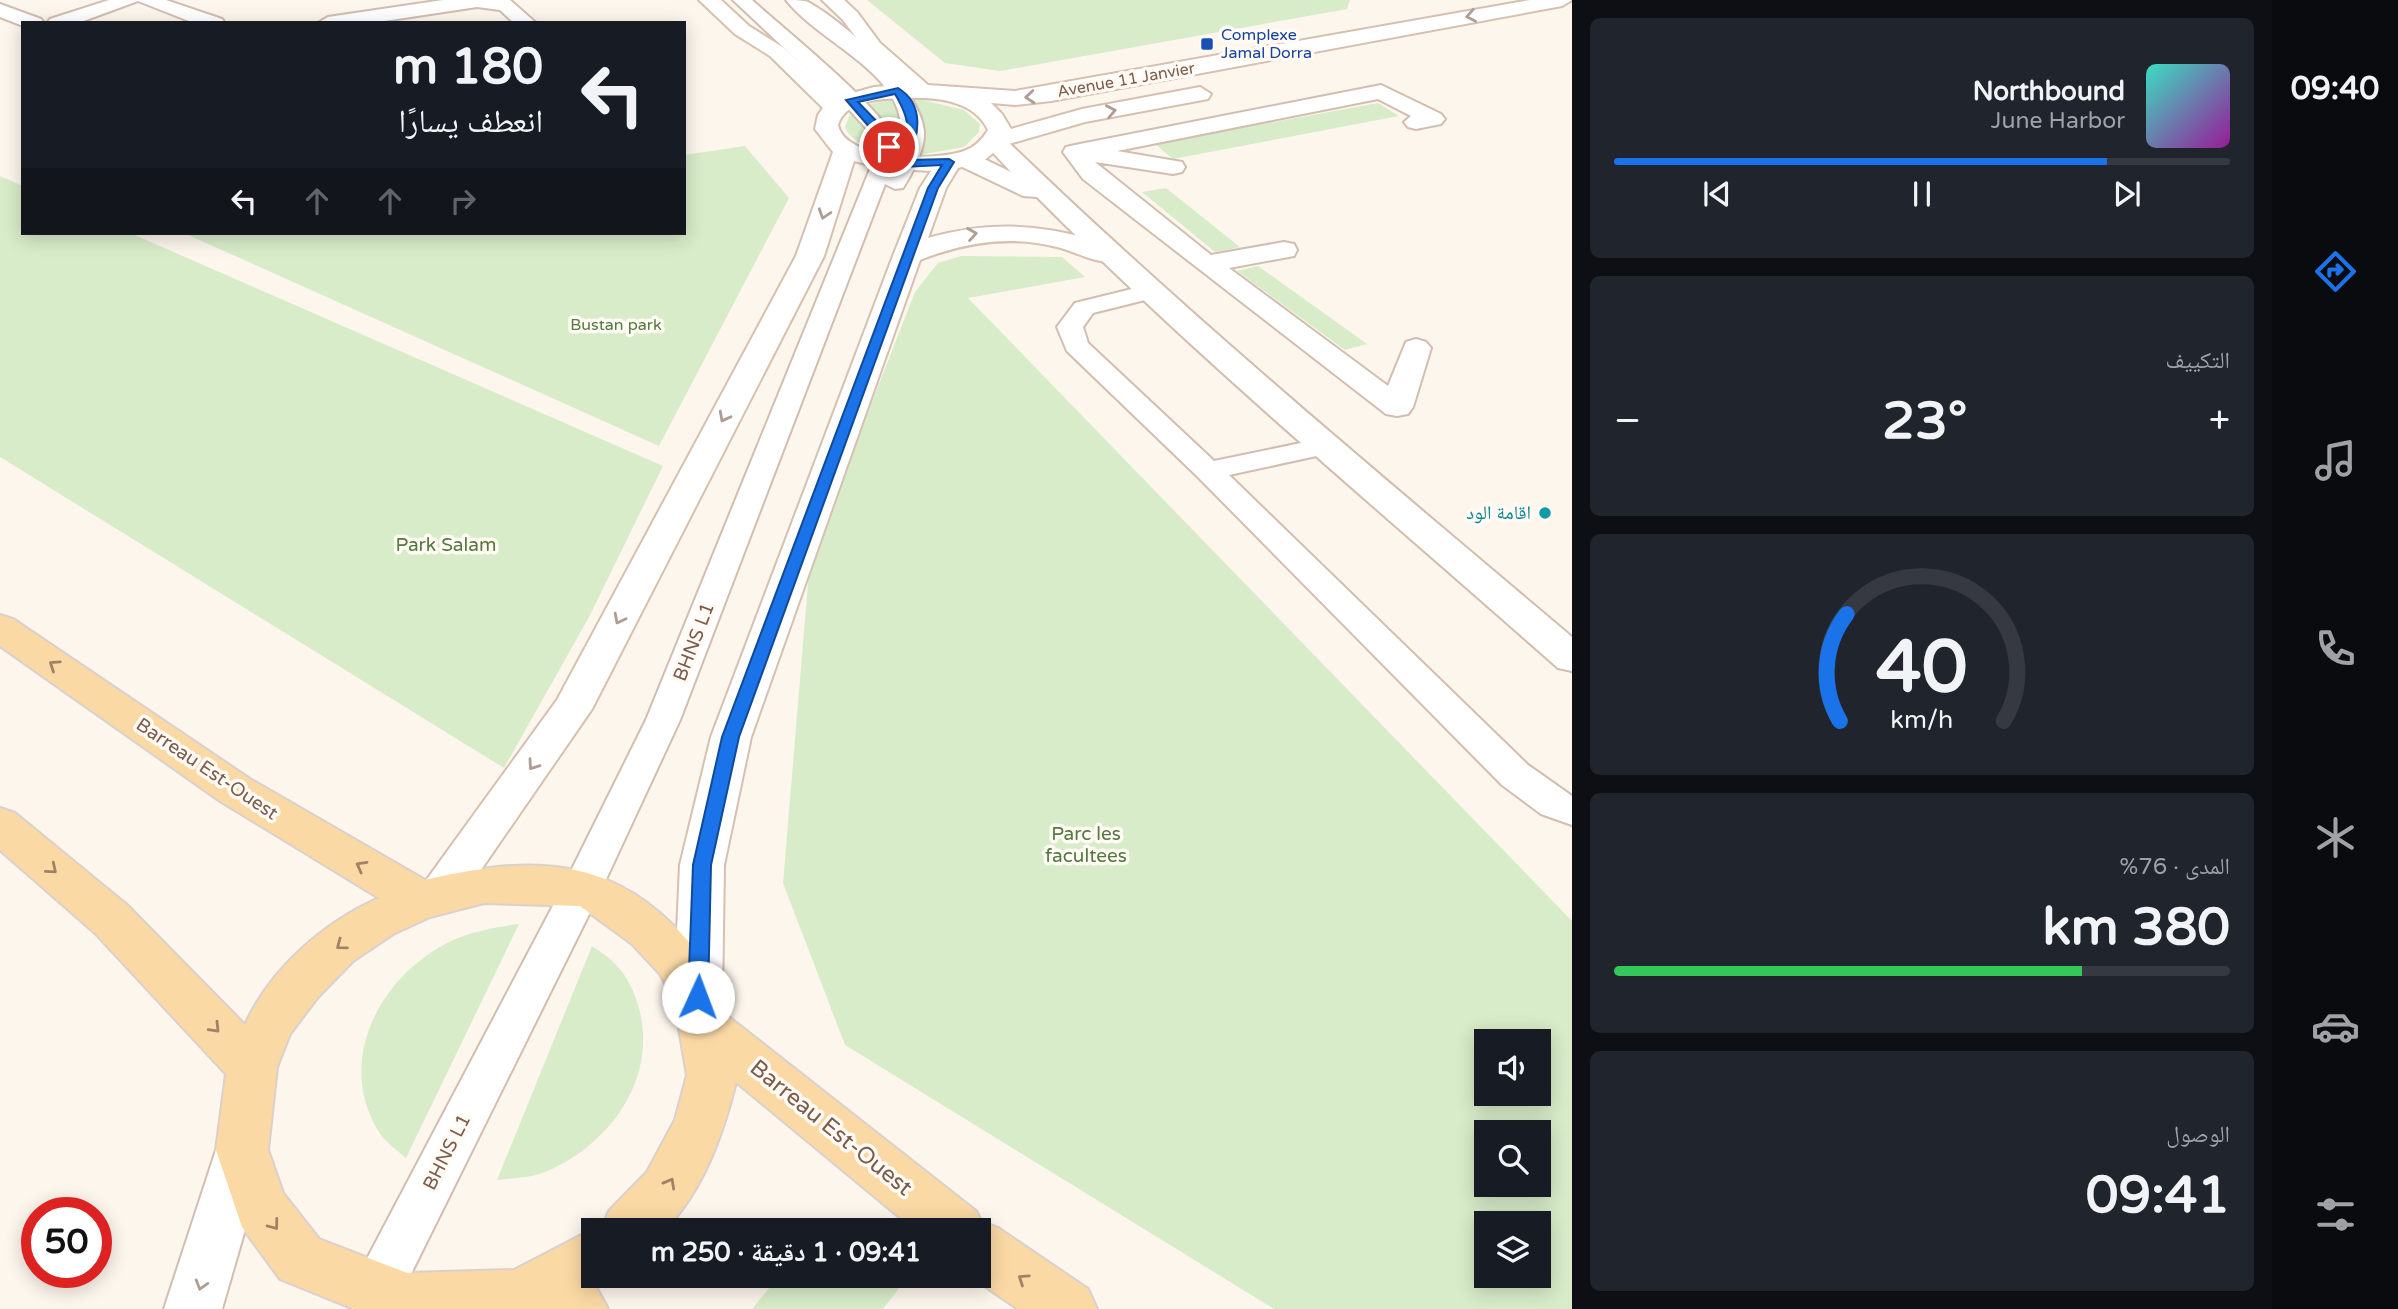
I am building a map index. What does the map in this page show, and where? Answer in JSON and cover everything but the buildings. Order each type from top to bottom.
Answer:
[{"type":"main road","name":"Barreau Est-Ouest","points":[[0,628],[301,832],[430,897]]},
{"type":"main road","points":[[0,825],[111,919],[252,1067]]},
{"type":"main road","points":[[581,1266],[535,1301],[392,1302],[300,1259],[261,1208],[242,1150],[252,1067],[271,1022],[300,982],[336,947],[367,926],[430,897],[484,885],[521,884],[590,891],[648,929],[677,960],[701,1012],[712,1074],[699,1126],[666,1191],[640,1218]]},
{"type":"main road","name":"Barreau Est-Ouest","points":[[701,1012],[943,1218]]},
{"type":"main road","points":[[991,1257],[1068,1309]]},
{"type":"street","points":[[63,21],[129,0]]},
{"type":"street","points":[[147,0],[209,21]]},
{"type":"street","points":[[709,0],[736,25],[777,51],[844,104]]},
{"type":"street","points":[[832,0],[850,16],[873,47],[918,92]]},
{"type":"street","name":"Avenue 11 Janvier","points":[[918,92],[986,97],[1039,96],[1562,0]]},
{"type":"street","points":[[342,21],[477,1],[506,5],[524,21]]},
{"type":"street","points":[[0,10],[29,21]]},
{"type":"street","name":"Avenue 11 Janvier","points":[[957,160],[996,141],[1082,116],[1219,90]]},
{"type":"street","points":[[1050,198],[957,160],[877,158],[830,136],[826,127],[828,117],[844,104],[918,92],[974,103],[988,111],[1000,130],[996,141],[1050,198],[1325,446],[1572,658]]},
{"type":"street","points":[[1075,152],[1381,92],[1433,119],[1416,122]]},
{"type":"street","points":[[1075,152],[1173,167]]},
{"type":"street","points":[[1075,152],[1092,174],[1206,264],[1397,407],[1416,348]]},
{"type":"street","points":[[430,897],[572,709],[810,256],[877,158]]},
{"type":"street","points":[[701,1012],[702,865],[731,737],[933,188],[957,160]]},
{"type":"street","points":[[907,256],[951,238],[1002,231],[1056,236],[1111,255]]},
{"type":"street","points":[[1206,264],[1284,250]]},
{"type":"street","points":[[193,1309],[242,1150]]},
{"type":"lane","points":[[742,0],[844,104],[885,136],[889,147],[877,158]]},
{"type":"lane","name":"BHNS L1","points":[[392,1302],[590,891],[681,727],[877,158],[914,133],[912,114],[918,92],[876,68],[795,0]]},
{"type":"lane","points":[[1152,291],[1084,308],[1070,327],[1076,346],[1208,471],[1515,775],[1554,804],[1572,811]]},
{"type":"lane","points":[[1208,471],[1325,446]]},
{"type":"green space","points":[[867,0],[1350,0],[1347,9],[1000,71],[945,63]]},
{"type":"green space","points":[[914,98],[964,110],[980,124],[979,132],[964,147],[919,155],[923,126]]},
{"type":"green space","points":[[896,99],[904,136],[896,136],[865,105]]},
{"type":"green space","points":[[1378,103],[1399,116],[1173,159],[1155,144]]},
{"type":"green space","points":[[850,114],[872,131],[880,150],[864,145],[851,136],[845,127]]},
{"type":"green space","name":"Bustan park","points":[[745,146],[789,198],[659,446],[188,235],[686,235],[686,155]]},
{"type":"green space","name":"Park Salam","points":[[0,176],[21,185],[21,235],[135,235],[663,466],[589,617],[504,768],[0,457]]},
{"type":"green space","points":[[1166,188],[1240,247],[1215,252],[1142,192]]},
{"type":"green space","name":"Parc les facultees","points":[[961,256],[1062,257],[1085,277],[968,298],[1572,921],[1572,1309],[1274,1309],[845,1045],[783,883],[810,560],[915,292],[938,263]]},
{"type":"green space","points":[[1258,266],[1367,344],[1345,350],[1237,271]]},
{"type":"green space","points":[[519,924],[406,1158],[382,1136],[366,1105],[361,1077],[364,1049],[372,1022],[386,997],[404,975],[426,956],[451,941],[468,935]]},
{"type":"green space","points":[[592,946],[621,970],[631,986],[639,1008],[643,1034],[641,1060],[634,1084],[623,1107],[608,1127],[568,1160],[540,1174],[497,1180]]},
{"type":"green space","points":[[769,1288],[899,1288],[883,1309],[752,1309]]},
{"type":"place","name":"Complexe Jamal Dorra","points":[[1207,44]]},
{"type":"place","name":"اقامة الود","points":[[1545,513]]},
{"type":"route","points":[[698,997],[702,865],[731,737],[907,256],[933,188],[949,162],[902,164],[914,133],[912,114],[898,91],[851,100],[885,136],[889,147]]}]
